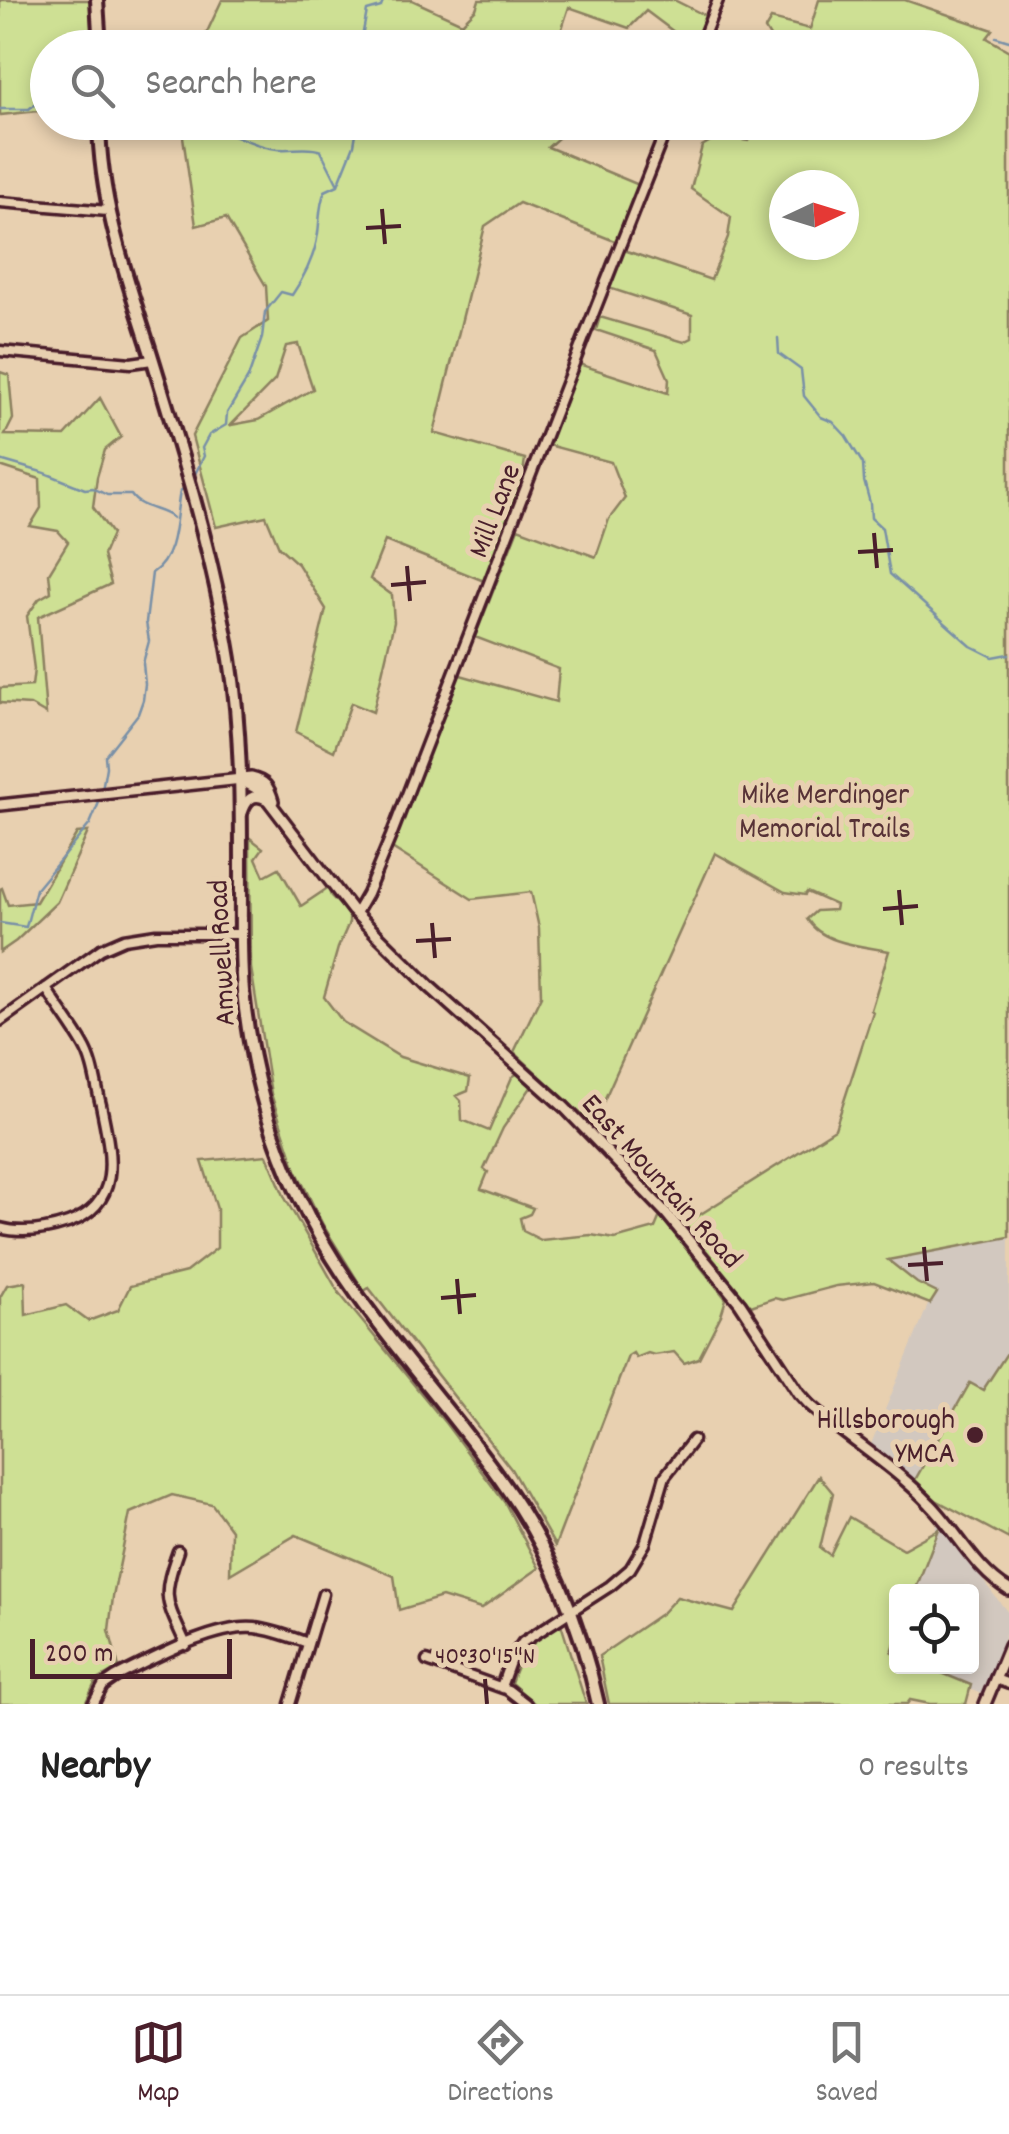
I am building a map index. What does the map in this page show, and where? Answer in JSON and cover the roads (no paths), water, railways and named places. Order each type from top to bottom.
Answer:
[{"type":"main road","points":[[97,0],[99,30]]},
{"type":"main road","name":"Amwell Road","points":[[100,140],[108,212],[192,487],[232,676],[241,780],[243,990],[252,1056],[270,1123],[296,1192],[326,1250],[354,1294],[510,1494],[550,1564],[589,1666],[598,1704]]},
{"type":"street","points":[[706,30],[718,0]]},
{"type":"street","name":"Mill Lane","points":[[356,913],[391,836],[662,140]]},
{"type":"street","points":[[0,202],[108,212]]},
{"type":"street","points":[[0,351],[132,363],[152,360]]},
{"type":"street","points":[[0,805],[241,780]]},
{"type":"street","name":"East Mountain Road","points":[[241,780],[262,780],[269,788],[271,803],[356,913],[430,987],[592,1135],[666,1213],[750,1318],[809,1404],[914,1488],[990,1577],[1009,1590]]},
{"type":"street","points":[[241,815],[248,799],[257,796],[271,803]]},
{"type":"street","points":[[0,1021],[101,949],[124,938],[241,934]]},
{"type":"street","points":[[0,1228],[24,1231],[73,1221],[100,1200],[111,1171],[111,1153],[86,1048],[46,988]]},
{"type":"street","points":[[500,1687],[516,1649],[532,1634],[618,1580],[636,1560],[645,1544],[665,1476],[693,1440]]},
{"type":"street","points":[[178,1551],[166,1592],[186,1645]]},
{"type":"street","points":[[290,1704],[323,1594]]},
{"type":"street","points":[[93,1704],[110,1681],[224,1630],[265,1629],[308,1642]]},
{"type":"street","points":[[985,1704],[1009,1646]]},
{"type":"street","points":[[428,1661],[500,1687],[526,1704]]},
{"type":"street","points":[[996,1679],[1009,1684]]},
{"type":"waterway","points":[[363,30],[367,11],[381,7],[381,0]]},
{"type":"waterway","points":[[996,37],[1009,41]]},
{"type":"waterway","points":[[0,109],[30,108]]},
{"type":"waterway","points":[[245,140],[271,148],[321,151],[337,183]]},
{"type":"waterway","points":[[194,476],[209,435],[226,425],[227,413],[248,378],[262,338],[265,312],[281,292],[292,295],[309,266],[323,196],[338,185],[355,140]]},
{"type":"waterway","points":[[778,338],[779,354],[801,370],[804,396],[821,417],[833,422],[846,436],[863,464],[871,518],[882,528],[890,574],[971,646],[993,657],[1009,654]]},
{"type":"waterway","points":[[0,460],[107,495],[131,495],[173,518]]},
{"type":"waterway","points":[[102,790],[105,756],[138,714],[143,700],[152,573],[171,547],[183,489]]},
{"type":"waterway","points":[[0,923],[26,927],[36,889],[90,824],[100,800]]},
{"type":"place","name":"Hillsborough YMCA","points":[[975,1435]]},
{"type":"park label","name":"Mike Merdinger Memorial Trails","points":[[825,810]]}]
